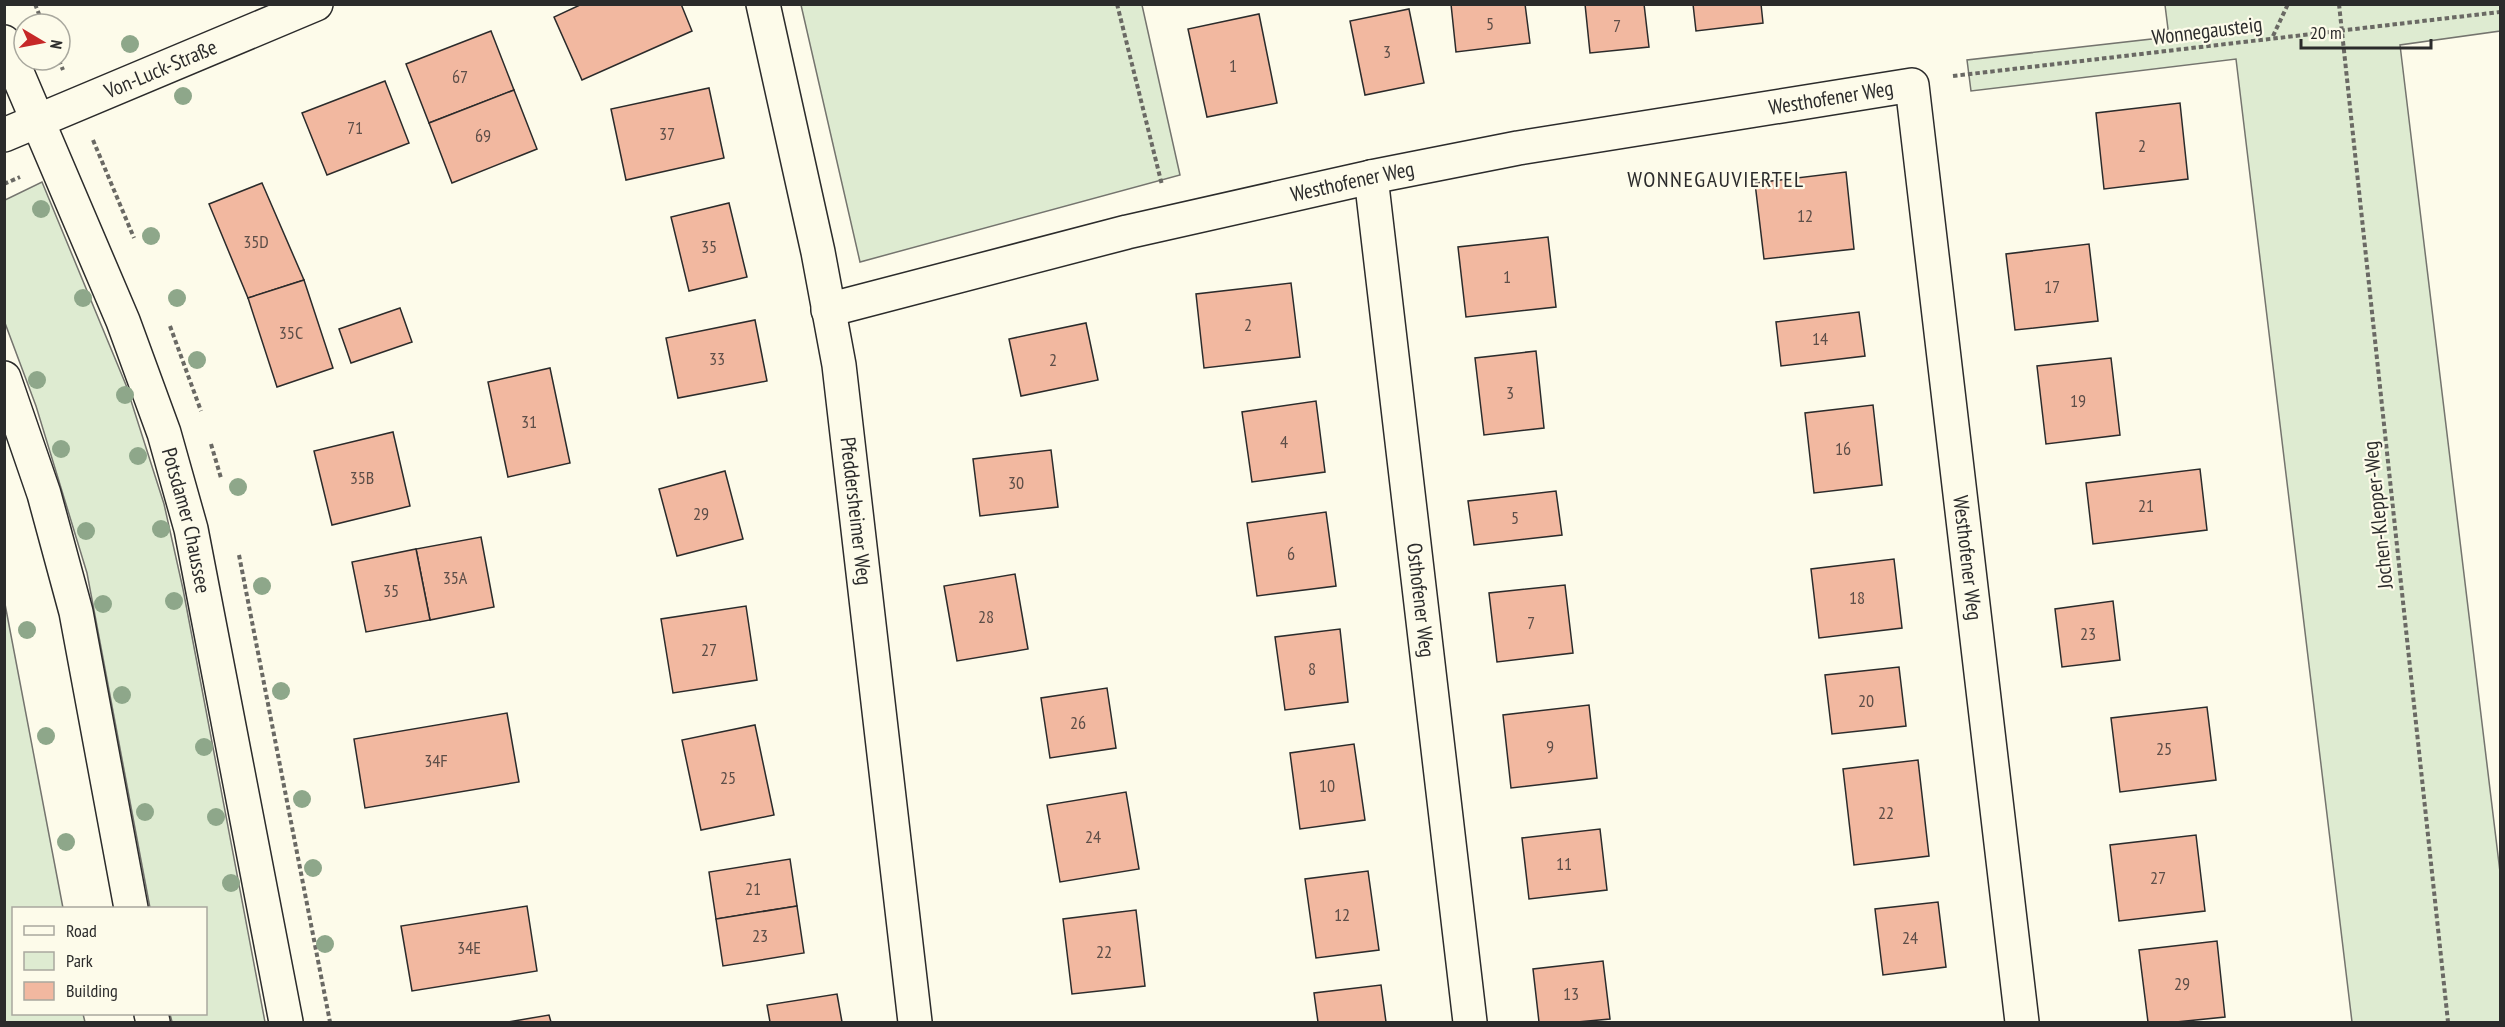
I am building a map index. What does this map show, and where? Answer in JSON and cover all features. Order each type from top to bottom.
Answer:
[{"type":"street","name":"Von-Luck-Straße","points":[[4,135],[316,4]]},
{"type":"street","name":"Pfeddersheimer Weg","points":[[763,4],[839,365],[915,1023]]},
{"type":"street","name":"Potsdamer Chaussee","points":[[4,42],[127,332],[164,433],[191,529],[286,1023]]},
{"type":"street","name":"Westhofener Weg","points":[[828,310],[1127,232],[1371,177],[1518,148],[1912,85],[2022,1023]]},
{"type":"street","name":"Osthofener Weg","points":[[1371,177],[1470,1023]]},
{"type":"street","points":[[4,378],[44,494],[76,612],[131,907]]},
{"type":"path","points":[[1117,4],[1163,192]]},
{"type":"path","points":[[2267,39],[2275,35],[2288,4]]},
{"type":"path","name":"Jochen-Klepper-Weg","points":[[2339,4],[2448,1023]]},
{"type":"path","name":"Wonnegausteig","points":[[1953,76],[2500,12]]},
{"type":"green space","points":[[801,5],[1142,5],[1180,175],[860,262]]},
{"type":"green space","points":[[2165,5],[2500,5],[2500,31],[2400,45],[2500,872],[2500,1022],[2352,1022],[2236,59],[1971,91],[1967,60],[2169,37]]},
{"type":"green space","points":[[42,182],[126,385],[164,504],[183,589],[265,1022],[172,1022],[170,1015],[207,1015],[207,907],[150,907],[87,573],[36,406],[5,323],[5,200]]},
{"type":"green space","points":[[5,604],[63,907],[12,907],[12,1015],[83,1015],[85,1022],[5,1022]]},
{"type":"building","points":[[582,4],[681,4],[692,31],[582,80],[554,17]]},
{"type":"building","points":[[1451,4],[1525,4],[1530,43],[1456,52]]},
{"type":"building","points":[[1585,4],[1644,4],[1649,47],[1590,53]]},
{"type":"building","points":[[1693,4],[1761,4],[1763,23],[1696,31]]},
{"type":"building","points":[[1409,9],[1424,83],[1365,95],[1350,21]]},
{"type":"building","points":[[1259,14],[1277,103],[1207,117],[1188,29]]},
{"type":"building","points":[[491,31],[514,90],[429,123],[406,64]]},
{"type":"building","points":[[385,81],[409,143],[327,175],[302,113]]},
{"type":"building","points":[[709,88],[724,158],[626,180],[611,109]]},
{"type":"building","points":[[514,90],[537,149],[452,183],[429,123]]},
{"type":"building","points":[[2180,103],[2188,179],[2104,189],[2096,113]]},
{"type":"building","points":[[1846,172],[1854,249],[1764,259],[1755,183]]},
{"type":"building","points":[[262,183],[304,280],[248,298],[209,204]]},
{"type":"building","points":[[729,203],[747,277],[689,291],[671,217]]},
{"type":"building","points":[[1548,237],[1556,307],[1466,317],[1458,247]]},
{"type":"building","points":[[2089,244],[2098,321],[2015,330],[2006,254]]},
{"type":"building","points":[[304,280],[333,368],[277,387],[248,298]]},
{"type":"building","points":[[1291,283],[1300,357],[1204,368],[1196,294]]},
{"type":"building","points":[[400,308],[412,342],[351,363],[339,329]]},
{"type":"building","points":[[1859,312],[1865,356],[1781,366],[1776,322]]},
{"type":"building","points":[[755,320],[767,381],[678,398],[666,338]]},
{"type":"building","points":[[1086,323],[1098,380],[1021,396],[1009,339]]},
{"type":"building","points":[[1536,351],[1544,428],[1484,435],[1475,358]]},
{"type":"building","points":[[2111,358],[2120,435],[2046,444],[2037,366]]},
{"type":"building","points":[[550,368],[570,463],[508,477],[488,382]]},
{"type":"building","points":[[1316,401],[1325,472],[1252,482],[1242,412]]},
{"type":"building","points":[[1873,405],[1882,485],[1814,493],[1805,413]]},
{"type":"building","points":[[393,432],[410,506],[332,525],[314,451]]},
{"type":"building","points":[[1051,450],[1058,507],[980,516],[973,459]]},
{"type":"building","points":[[2200,469],[2207,530],[2093,544],[2086,483]]},
{"type":"building","points":[[725,471],[743,539],[677,556],[659,489]]},
{"type":"building","points":[[1556,491],[1562,535],[1474,545],[1468,501]]},
{"type":"building","points":[[1326,512],[1336,586],[1257,596],[1247,523]]},
{"type":"building","points":[[481,537],[494,607],[430,620],[416,549]]},
{"type":"building","points":[[416,549],[430,620],[366,632],[352,562]]},
{"type":"building","points":[[1894,559],[1902,628],[1819,638],[1811,569]]},
{"type":"building","points":[[1015,574],[1028,649],[957,661],[944,586]]},
{"type":"building","points":[[1565,585],[1573,653],[1497,662],[1489,593]]},
{"type":"building","points":[[2113,601],[2120,660],[2062,667],[2055,609]]},
{"type":"building","points":[[746,606],[757,680],[673,693],[661,619]]},
{"type":"building","points":[[1340,629],[1348,702],[1285,710],[1275,637]]},
{"type":"building","points":[[1899,667],[1906,726],[1832,734],[1825,675]]},
{"type":"building","points":[[1107,688],[1116,748],[1050,758],[1041,698]]},
{"type":"building","points":[[1589,705],[1597,778],[1511,788],[1503,715]]},
{"type":"building","points":[[2207,707],[2216,780],[2120,792],[2111,718]]},
{"type":"building","points":[[507,713],[519,782],[365,808],[354,739]]},
{"type":"building","points":[[755,725],[774,815],[701,830],[682,740]]},
{"type":"building","points":[[1354,744],[1365,820],[1300,829],[1290,753]]},
{"type":"building","points":[[1918,760],[1929,856],[1854,865],[1843,769]]},
{"type":"building","points":[[1126,792],[1139,869],[1060,882],[1047,805]]},
{"type":"building","points":[[1600,829],[1607,890],[1529,899],[1522,838]]},
{"type":"building","points":[[2196,835],[2205,911],[2119,921],[2110,845]]},
{"type":"building","points":[[790,859],[797,906],[716,919],[709,872]]},
{"type":"building","points":[[1368,871],[1379,950],[1316,958],[1305,879]]},
{"type":"building","points":[[1938,902],[1946,967],[1883,975],[1875,909]]},
{"type":"building","points":[[527,906],[537,971],[412,991],[401,926]]},
{"type":"building","points":[[797,906],[804,953],[723,966],[716,919]]},
{"type":"building","points":[[1136,910],[1145,986],[1072,994],[1063,919]]},
{"type":"building","points":[[2217,941],[2225,1017],[2176,1022],[2148,1022],[2139,950]]},
{"type":"building","points":[[1603,961],[1610,1019],[1539,1022],[1533,969]]},
{"type":"building","points":[[1381,985],[1386,1022],[1318,1022],[1314,993]]},
{"type":"building","points":[[837,994],[842,1022],[770,1022],[767,1005]]},
{"type":"building","points":[[549,1015],[551,1022],[508,1022]]},
{"type":"district","name":"WONNEGAUVIERTEL","points":[[1716,179]]}]
